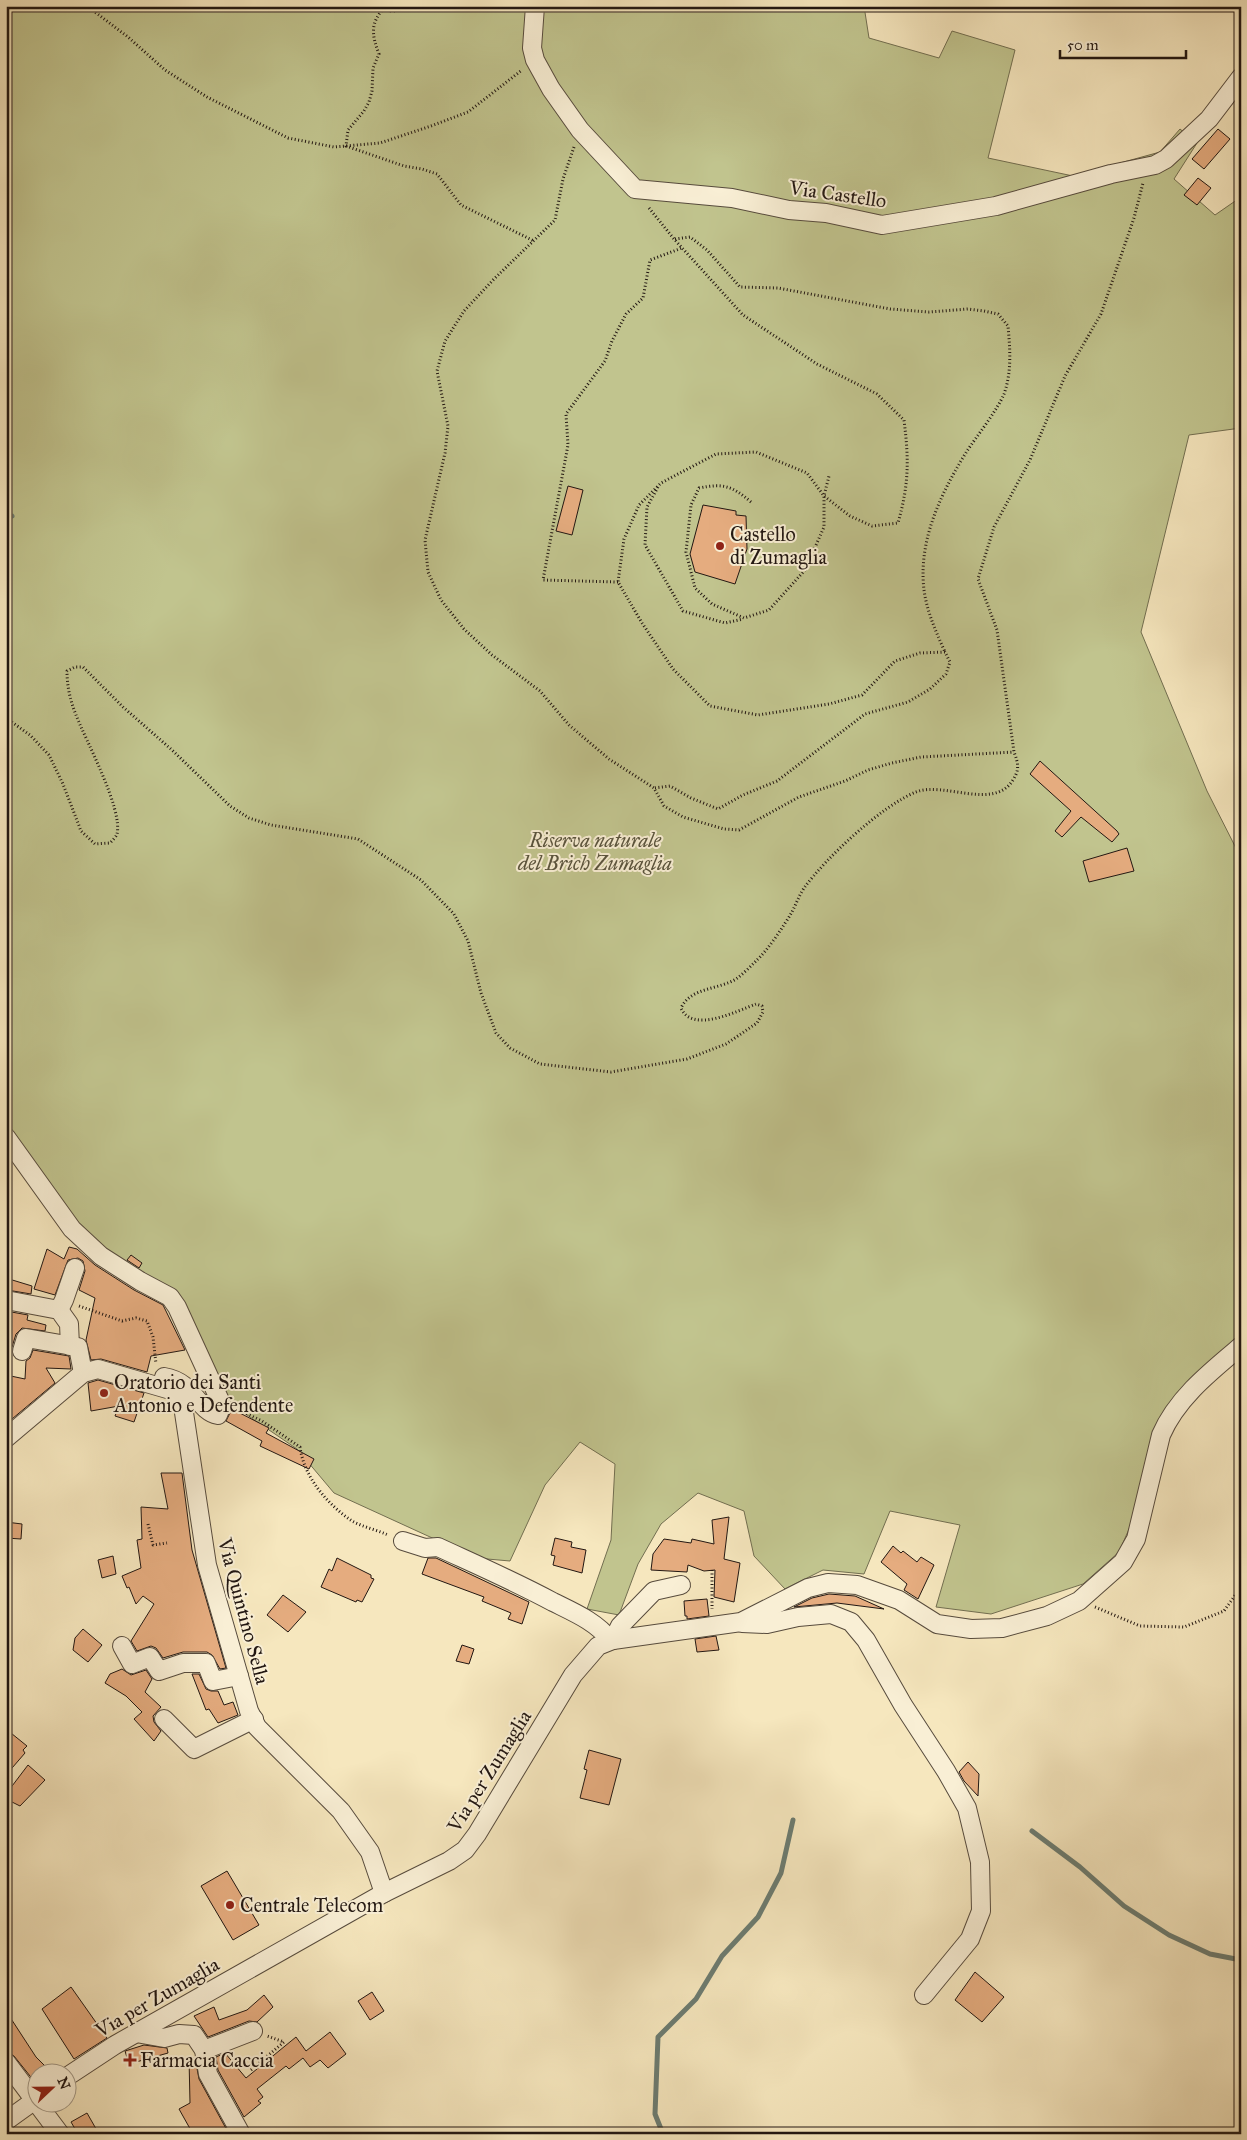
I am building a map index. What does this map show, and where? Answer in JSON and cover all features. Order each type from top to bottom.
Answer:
[{"type":"street","points":[[535,6],[532,48],[535,60],[551,89],[580,130],[635,189]]},
{"type":"street","name":"Via Castello","points":[[635,189],[732,198],[789,210],[826,213],[882,225],[996,206],[1111,174],[1143,169],[1166,159],[1209,119],[1241,77]]},
{"type":"street","points":[[6,1137],[72,1229],[101,1256],[140,1281],[170,1297],[177,1307],[222,1405],[218,1415],[210,1414],[185,1384],[171,1378],[153,1379]]},
{"type":"street","points":[[59,1310],[75,1268]]},
{"type":"street","points":[[6,1300],[59,1310],[69,1324],[70,1346]]},
{"type":"street","points":[[6,1438],[83,1373],[78,1347],[26,1338],[22,1351]]},
{"type":"street","name":"Via per Zumaglia","points":[[78,2069],[136,2033],[384,1893],[465,1850],[477,1834],[573,1675],[598,1646],[611,1640],[715,1627],[739,1622],[808,1588],[828,1583],[856,1585],[899,1600],[937,1624],[971,1629],[1002,1628],[1029,1621],[1047,1616],[1078,1601],[1123,1562],[1136,1539],[1162,1435],[1168,1420],[1200,1381],[1241,1346]]},
{"type":"street","name":"Via Quintino Sella","points":[[83,1373],[98,1369],[153,1379],[174,1390],[183,1406],[207,1566],[239,1676],[254,1719],[257,1726],[341,1811],[370,1852],[384,1893]]},
{"type":"street","points":[[403,1541],[425,1548],[438,1547],[512,1580],[576,1614],[603,1631],[611,1640],[620,1626],[654,1591],[681,1585]]},
{"type":"street","points":[[739,1622],[767,1624],[798,1617],[831,1614],[851,1622],[866,1640],[903,1705],[946,1771],[967,1808],[980,1862],[982,1912],[970,1940],[924,1995]]},
{"type":"street","points":[[122,1646],[132,1664],[150,1657],[159,1671],[183,1663],[206,1663],[213,1681],[239,1676]]},
{"type":"street","points":[[164,1719],[194,1750],[254,1719]]},
{"type":"street","points":[[204,2050],[253,2031]]},
{"type":"street","points":[[136,2033],[164,2038],[179,2034],[194,2036],[204,2050],[208,2074],[241,2134]]},
{"type":"street","points":[[6,2062],[28,2089]]},
{"type":"street","points":[[6,2121],[28,2105]]},
{"type":"street","points":[[45,2112],[60,2134]]},
{"type":"path","points":[[87,6],[128,37],[165,70],[207,97],[288,138],[334,147],[380,142],[468,112],[535,60]]},
{"type":"path","points":[[346,146],[348,130],[364,111],[372,91],[373,68],[379,54],[374,41],[374,20],[383,9],[393,12],[399,6]]},
{"type":"path","points":[[580,130],[563,179],[555,220],[464,311],[445,341],[437,371],[448,426],[445,453],[425,540],[428,572],[441,600],[464,629],[492,655],[540,691],[570,724],[609,759],[654,788],[664,806],[684,817],[724,829],[739,830],[799,797],[845,781],[868,770],[892,763],[921,757],[1014,752]]},
{"type":"path","points":[[346,146],[404,166],[437,174],[461,205],[534,241]]},
{"type":"path","points":[[6,718],[30,735],[49,755],[63,784],[81,832],[95,844],[110,843],[116,835],[117,822],[106,783],[76,715],[67,687],[67,670],[75,667],[83,667],[122,707],[236,810],[249,818],[271,824],[358,839],[422,880],[454,914],[468,941],[488,1016],[496,1033],[510,1048],[540,1064],[611,1072],[687,1059],[726,1044],[757,1023],[763,1012],[762,1006],[756,1004],[704,1020],[690,1019],[684,1015],[681,1008],[685,1000],[694,993],[712,989],[736,979],[758,959],[792,912],[803,889],[846,844],[878,815],[918,791],[994,794],[1011,784],[1015,776],[1019,765],[1014,752],[997,630],[978,579],[994,527],[1030,460],[1065,376],[1101,314],[1140,198],[1143,185],[1143,169]]},
{"type":"path","points":[[635,189],[674,240],[743,316],[817,364],[877,394],[904,420],[909,458],[905,497],[898,523],[872,526],[850,516],[824,496],[807,473],[756,452],[716,454],[661,483],[639,506],[624,540],[618,582],[642,623],[673,668],[710,706],[758,714],[829,704],[862,695],[895,662],[920,653],[945,652]]},
{"type":"path","points":[[654,788],[670,786],[691,798],[718,809],[743,795],[777,781],[865,714],[908,702],[930,689],[946,674],[950,662],[932,622],[924,590],[924,557],[931,523],[950,478],[1004,395],[1010,370],[1008,326],[998,314],[984,311],[929,312],[890,309],[778,288],[740,287],[706,250],[690,237],[674,240]]},
{"type":"path","points":[[618,582],[543,580],[568,445],[566,414],[605,361],[612,341],[626,314],[643,298],[650,260],[682,248]]},
{"type":"path","points":[[661,483],[647,507],[645,545],[683,611],[725,624],[769,610],[805,570],[824,526],[824,496],[829,476]]},
{"type":"path","points":[[744,618],[712,604],[695,588],[686,552],[691,505],[700,488],[718,484],[736,489],[751,502]]},
{"type":"path","points":[[93,1312],[122,1321],[136,1318],[148,1321],[156,1352],[153,1379]]},
{"type":"path","points":[[222,1405],[231,1406],[262,1421],[300,1447],[302,1462],[319,1492],[353,1521],[403,1541]]},
{"type":"path","points":[[148,1524],[153,1545],[167,1543]]},
{"type":"path","points":[[712,1570],[711,1603],[715,1627]]},
{"type":"path","points":[[1078,1601],[1140,1626],[1184,1628],[1224,1612],[1241,1587]]},
{"type":"path","points":[[251,2070],[284,2042],[253,2031]]},
{"type":"green space","name":"Riserva naturale del Brich Zumaglia","points":[[6,6],[864,6],[869,38],[939,58],[952,31],[1015,50],[988,158],[1073,176],[1160,152],[1180,129],[1197,143],[1174,179],[1215,215],[1241,197],[1241,428],[1189,435],[1141,632],[1207,791],[1241,858],[1241,1335],[1212,1362],[1164,1414],[1136,1513],[1119,1552],[1083,1584],[991,1614],[936,1607],[960,1525],[890,1511],[864,1574],[823,1570],[785,1589],[754,1556],[744,1511],[698,1493],[661,1524],[638,1564],[619,1615],[587,1609],[611,1540],[615,1464],[580,1442],[545,1485],[510,1561],[476,1558],[334,1493],[297,1449],[225,1400],[177,1297],[120,1260],[76,1225],[6,1121]]},
{"type":"building","points":[[1218,129],[1230,139],[1204,169],[1192,159]]},
{"type":"building","points":[[1198,178],[1211,188],[1197,205],[1184,195]]},
{"type":"building","points":[[568,486],[583,490],[572,535],[556,531]]},
{"type":"building","name":"Castello di Zumaglia","points":[[703,505],[736,511],[736,515],[746,516],[747,549],[735,584],[695,572],[690,554]]},
{"type":"building","points":[[1040,761],[1117,831],[1119,834],[1112,842],[1081,817],[1062,837],[1055,831],[1071,811],[1030,774]]},
{"type":"building","points":[[1127,848],[1134,871],[1089,882],[1083,861]]},
{"type":"building","points":[[69,1247],[77,1249],[95,1265],[134,1290],[163,1305],[185,1350],[151,1356],[147,1372],[101,1359],[91,1360],[86,1340],[95,1298],[79,1290],[85,1271],[83,1261],[78,1258],[68,1260],[55,1295],[34,1289],[47,1249],[64,1259]]},
{"type":"building","points":[[131,1255],[142,1263],[139,1268],[127,1260]]},
{"type":"building","points":[[9,1279],[32,1286],[31,1294],[7,1290]]},
{"type":"building","points":[[6,1311],[28,1315],[27,1320],[46,1325],[45,1331],[22,1328],[16,1334],[12,1347],[6,1345]]},
{"type":"building","points":[[33,1350],[69,1356],[71,1369],[46,1368],[55,1383],[6,1424],[6,1375],[25,1379],[26,1361],[30,1358]]},
{"type":"building","points":[[98,1380],[144,1393],[134,1422],[115,1416],[119,1406],[91,1411],[88,1383]]},
{"type":"building","points":[[232,1409],[269,1428],[266,1433],[314,1459],[309,1469],[260,1446],[262,1441],[226,1421]]},
{"type":"building","points":[[161,1473],[182,1473],[192,1550],[226,1668],[220,1669],[212,1655],[207,1652],[183,1652],[163,1658],[156,1648],[151,1646],[137,1651],[131,1641],[154,1604],[143,1596],[136,1604],[122,1576],[141,1568],[137,1540],[142,1539],[141,1507],[168,1509]]},
{"type":"building","points":[[729,1517],[724,1559],[740,1563],[734,1602],[714,1597],[715,1570],[704,1571],[688,1565],[687,1572],[651,1570],[653,1554],[664,1539],[691,1543],[692,1539],[714,1544],[712,1520]]},
{"type":"building","points":[[6,1522],[22,1524],[21,1539],[6,1538]]},
{"type":"building","points":[[555,1538],[572,1542],[571,1547],[586,1550],[582,1573],[553,1565],[555,1556],[551,1555]]},
{"type":"building","points":[[893,1546],[917,1562],[921,1557],[934,1565],[918,1599],[904,1590],[907,1584],[881,1562]]},
{"type":"building","points":[[113,1556],[116,1574],[102,1578],[98,1560]]},
{"type":"building","points":[[337,1558],[371,1575],[371,1578],[374,1579],[362,1602],[357,1600],[356,1602],[321,1587],[329,1569],[332,1571]]},
{"type":"building","points":[[428,1558],[436,1558],[529,1602],[522,1624],[508,1619],[511,1613],[482,1601],[484,1597],[422,1574]]},
{"type":"building","points":[[829,1594],[855,1596],[884,1609],[837,1603],[794,1607],[812,1598]]},
{"type":"building","points":[[283,1595],[306,1612],[288,1632],[267,1615]]},
{"type":"building","points":[[707,1599],[709,1616],[687,1619],[684,1601]]},
{"type":"building","points":[[83,1629],[102,1645],[88,1662],[73,1650],[75,1638]]},
{"type":"building","points":[[716,1636],[719,1650],[697,1652],[695,1639]]},
{"type":"building","points":[[462,1645],[474,1649],[469,1664],[456,1661]]},
{"type":"building","points":[[122,1669],[131,1675],[146,1670],[152,1679],[145,1692],[161,1707],[153,1716],[154,1722],[161,1731],[154,1741],[134,1719],[142,1712],[126,1696],[105,1683],[110,1674]]},
{"type":"building","points":[[192,1674],[199,1674],[206,1689],[218,1691],[224,1705],[233,1702],[238,1715],[218,1723],[209,1709],[206,1710]]},
{"type":"building","points":[[6,1729],[27,1746],[23,1750],[25,1753],[6,1775]]},
{"type":"building","points":[[589,1750],[621,1759],[609,1805],[580,1798],[587,1770],[584,1769]]},
{"type":"building","points":[[968,1762],[979,1774],[978,1796],[964,1781],[959,1772]]},
{"type":"building","points":[[28,1765],[45,1780],[20,1806],[6,1799],[6,1794]]},
{"type":"building","name":"Centrale Telecom","points":[[227,1871],[259,1925],[233,1940],[201,1886]]},
{"type":"building","points":[[975,1972],[1004,1997],[982,2022],[955,2000]]},
{"type":"building","points":[[71,1987],[107,2038],[74,2059],[42,2009]]},
{"type":"building","points":[[372,1992],[384,2011],[370,2020],[358,2001]]},
{"type":"building","points":[[264,1995],[273,2007],[257,2022],[249,2021],[208,2037],[194,2016],[214,2007],[219,2020],[247,2010]]},
{"type":"building","points":[[6,2011],[41,2062],[28,2062],[28,2074],[14,2056],[6,2052]]},
{"type":"building","points":[[330,2032],[346,2054],[328,2068],[320,2060],[310,2067],[303,2058],[289,2069],[286,2066],[257,2089],[263,2097],[258,2101],[261,2103],[244,2117],[218,2070],[216,2057],[225,2053],[246,2078],[296,2037],[306,2051]]},
{"type":"building","points":[[144,2045],[167,2048],[168,2053],[129,2064],[125,2051]]},
{"type":"building","points":[[189,2058],[195,2058],[199,2079],[229,2134],[193,2134],[179,2109],[190,2103]]},
{"type":"building","points":[[87,2113],[99,2134],[78,2134],[71,2122]]},
{"type":"waterway","points":[[6,519],[12,516]]},
{"type":"waterway","points":[[663,2134],[655,2114],[658,2037],[696,1999],[722,1956],[758,1917],[781,1873],[793,1820]]},
{"type":"waterway","points":[[1032,1831],[1080,1867],[1124,1906],[1169,1935],[1210,1954],[1241,1960]]},
{"type":"place","name":"Castello di Zumaglia","points":[[720,546]]},
{"type":"place","name":"Oratorio dei Santi Antonio e Defendente","points":[[104,1393]]},
{"type":"place","name":"Centrale Telecom","points":[[230,1905]]},
{"type":"place","name":"Farmacia Caccia","points":[[130,2060]]}]
